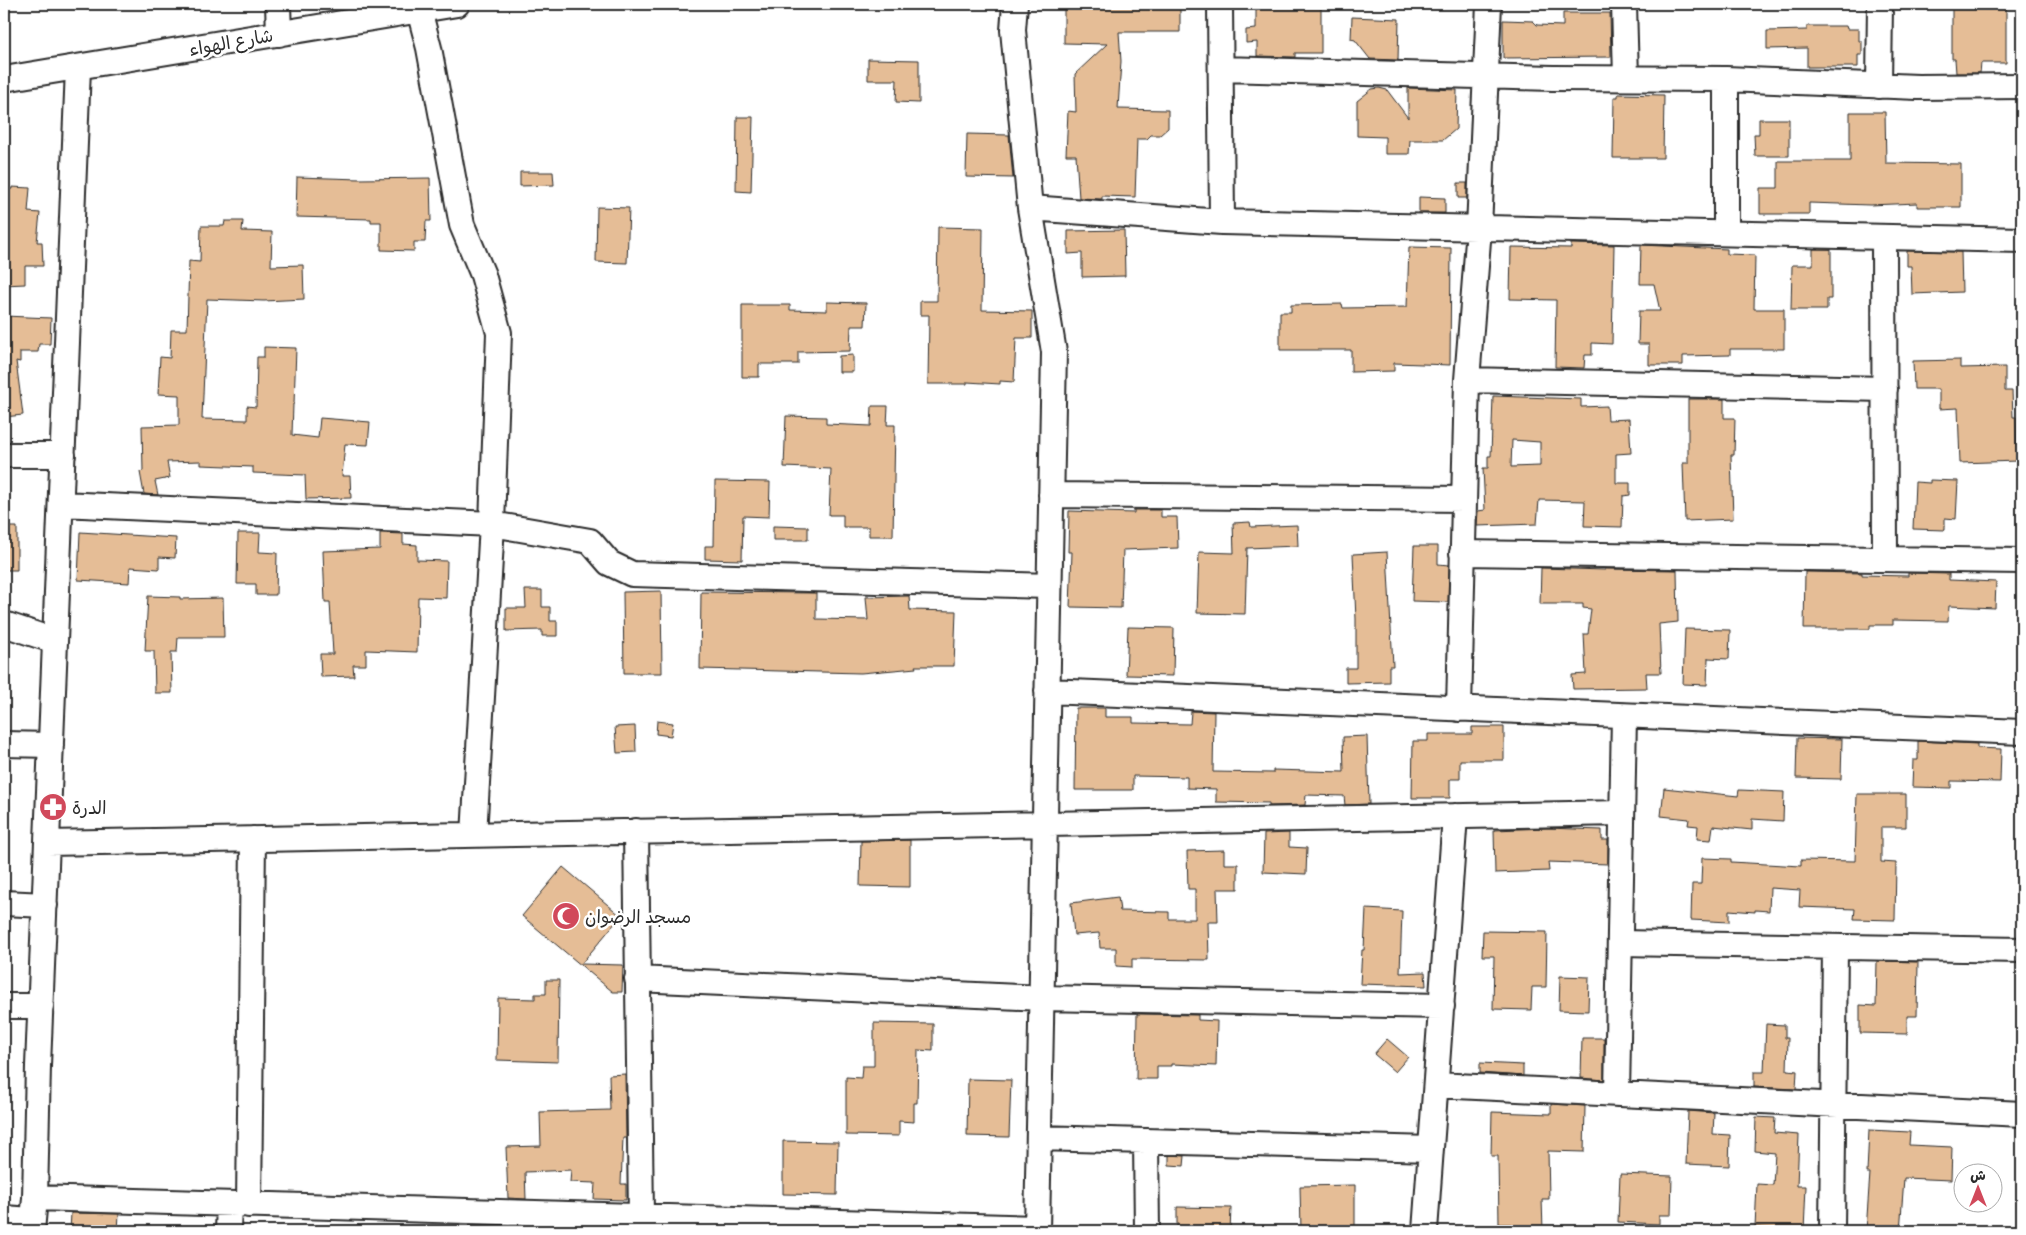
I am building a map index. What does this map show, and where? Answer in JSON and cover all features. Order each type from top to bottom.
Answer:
[{"type":"street","points":[[278,4],[278,34]]},
{"type":"street","name":"شارع الهواء","points":[[4,79],[457,4]]},
{"type":"street","points":[[4,1218],[239,1205],[641,1216],[889,1228],[1037,1230],[1054,352],[1030,208],[1013,30],[1015,4]]},
{"type":"street","points":[[1220,4],[1222,222]]},
{"type":"street","points":[[1459,708],[1467,380],[1479,228],[1489,4]]},
{"type":"street","points":[[1624,4],[1626,78]]},
{"type":"street","points":[[1879,86],[1880,4]]},
{"type":"street","points":[[420,10],[462,225],[483,275],[499,333],[492,524],[474,834]]},
{"type":"street","points":[[33,1216],[78,68]]},
{"type":"street","points":[[1221,69],[1485,76],[1726,79],[1879,86],[2022,86]]},
{"type":"street","points":[[1726,79],[1726,232]]},
{"type":"street","points":[[1030,208],[1222,222],[2022,240]]},
{"type":"street","points":[[1884,237],[1886,559]]},
{"type":"street","points":[[1467,380],[1885,389]]},
{"type":"street","points":[[4,455],[63,455]]},
{"type":"street","points":[[1051,494],[1464,499]]},
{"type":"street","points":[[61,504],[492,524],[590,541],[609,563],[632,574],[1049,586]]},
{"type":"street","points":[[1462,553],[2022,561]]},
{"type":"street","points":[[4,624],[55,641]]},
{"type":"street","points":[[1047,691],[2022,732]]},
{"type":"street","points":[[1617,1094],[1624,716]]},
{"type":"street","points":[[4,744],[51,745]]},
{"type":"street","points":[[47,843],[1622,813]]},
{"type":"street","points":[[1425,1231],[1455,816]]},
{"type":"street","points":[[636,832],[641,1216]]},
{"type":"street","points":[[228,1231],[239,1205],[253,839]]},
{"type":"street","points":[[4,903],[45,905]]},
{"type":"street","points":[[1620,943],[2022,950]]},
{"type":"street","points":[[1832,1231],[1835,947]]},
{"type":"street","points":[[637,979],[1042,998],[1442,1006]]},
{"type":"street","points":[[4,1006],[41,1006]]},
{"type":"street","points":[[1436,1085],[2022,1114]]},
{"type":"street","points":[[1039,1138],[1431,1149]]},
{"type":"street","points":[[1146,1141],[1146,1231]]},
{"type":"building","points":[[1083,4],[1180,4],[1180,32],[1119,32],[1121,61],[1118,109],[1168,110],[1168,128],[1160,135],[1151,135],[1147,139],[1137,139],[1135,197],[1102,196],[1102,199],[1079,198],[1076,155],[1066,155],[1068,111],[1076,112],[1075,74],[1107,44],[1064,43],[1064,7]]},
{"type":"building","points":[[1256,4],[1321,4],[1321,53],[1295,53],[1295,57],[1257,56],[1257,42],[1246,43],[1246,30],[1256,29]]},
{"type":"building","points":[[1952,4],[2006,4],[2006,63],[1981,63],[1980,73],[1956,73],[1955,59],[1952,59]]},
{"type":"building","points":[[1563,13],[1610,13],[1611,57],[1503,58],[1503,20],[1533,21],[1537,25],[1563,26]]},
{"type":"building","points":[[1352,17],[1399,19],[1398,60],[1370,59],[1355,40],[1351,39]]},
{"type":"building","points":[[1807,26],[1846,26],[1847,29],[1859,29],[1859,41],[1862,41],[1862,55],[1858,55],[1858,67],[1807,67],[1807,48],[1767,49],[1767,31],[1807,30]]},
{"type":"building","points":[[868,59],[919,60],[919,103],[896,102],[897,80],[868,80]]},
{"type":"building","points":[[1408,88],[1457,90],[1456,129],[1443,140],[1410,140],[1409,154],[1385,154],[1385,137],[1357,136],[1357,101],[1372,89],[1387,90],[1408,118]]},
{"type":"building","points":[[1618,94],[1664,95],[1663,158],[1613,158],[1614,97],[1618,97]]},
{"type":"building","points":[[1850,112],[1885,112],[1886,163],[1961,164],[1961,207],[1917,207],[1917,203],[1870,205],[1809,203],[1809,214],[1760,214],[1760,188],[1778,188],[1778,161],[1850,161]]},
{"type":"building","points":[[737,117],[753,117],[751,192],[736,191]]},
{"type":"building","points":[[1759,119],[1789,119],[1789,156],[1755,156],[1754,134],[1759,134]]},
{"type":"building","points":[[967,134],[1009,135],[1013,178],[966,177]]},
{"type":"building","points":[[520,172],[553,172],[554,185],[520,186]]},
{"type":"building","points":[[297,177],[360,179],[430,178],[431,221],[426,221],[425,242],[414,242],[414,251],[381,250],[381,222],[371,222],[371,219],[296,217]]},
{"type":"building","points":[[1458,183],[1467,183],[1467,198],[1458,198]]},
{"type":"building","points":[[12,187],[30,188],[28,212],[40,213],[37,242],[42,242],[43,266],[25,266],[25,284],[4,285],[4,189],[12,189]]},
{"type":"building","points":[[1419,197],[1445,198],[1445,213],[1419,213]]},
{"type":"building","points":[[597,207],[629,208],[627,263],[596,262]]},
{"type":"building","points":[[225,221],[243,221],[242,231],[272,232],[271,266],[303,265],[304,299],[264,301],[207,299],[202,419],[247,420],[247,406],[256,407],[257,357],[264,357],[264,347],[296,348],[292,435],[318,438],[320,418],[370,422],[368,445],[345,444],[342,476],[350,476],[351,498],[306,499],[305,475],[253,473],[253,467],[201,465],[201,461],[167,462],[170,478],[155,481],[158,495],[144,494],[140,472],[143,471],[142,426],[179,425],[179,395],[158,394],[160,357],[170,358],[171,330],[187,330],[189,261],[200,262],[201,226],[224,226]]},
{"type":"building","points":[[938,227],[983,228],[982,310],[1032,311],[1032,338],[1016,338],[1014,382],[1000,381],[1000,384],[967,382],[967,384],[928,384],[929,315],[920,315],[920,301],[937,301]]},
{"type":"building","points":[[1124,230],[1125,276],[1082,277],[1082,253],[1068,254],[1068,231]]},
{"type":"building","points":[[1571,244],[1614,245],[1612,344],[1592,343],[1592,355],[1585,355],[1584,368],[1555,367],[1556,300],[1510,299],[1511,247],[1571,248]]},
{"type":"building","points":[[1641,245],[1727,249],[1727,254],[1755,255],[1754,309],[1784,309],[1784,349],[1730,349],[1730,355],[1683,356],[1683,365],[1649,365],[1649,344],[1638,344],[1639,311],[1660,311],[1654,284],[1640,284]]},
{"type":"building","points":[[1409,247],[1451,248],[1450,365],[1394,363],[1394,371],[1351,372],[1351,350],[1280,350],[1280,312],[1291,312],[1291,305],[1342,304],[1343,308],[1407,307]]},
{"type":"building","points":[[1813,249],[1831,249],[1831,299],[1827,299],[1827,310],[1791,310],[1792,265],[1813,265]]},
{"type":"building","points":[[1907,251],[1961,252],[1962,292],[1912,294],[1911,266],[1907,266]]},
{"type":"building","points":[[827,302],[866,303],[865,326],[851,326],[850,351],[798,352],[798,364],[759,364],[759,377],[742,377],[742,305],[790,305],[790,310],[827,311]]},
{"type":"building","points":[[4,316],[51,318],[50,344],[39,344],[38,352],[20,352],[20,362],[16,361],[23,415],[4,417]]},
{"type":"building","points":[[853,355],[853,372],[839,372],[839,356]]},
{"type":"building","points":[[1960,360],[1960,368],[2005,367],[2005,391],[2012,391],[2013,417],[2016,417],[2017,461],[1960,463],[1958,408],[1939,409],[1939,389],[1914,389],[1913,361]]},
{"type":"building","points":[[1493,396],[1581,399],[1581,407],[1607,406],[1608,420],[1629,419],[1631,453],[1616,454],[1616,483],[1630,483],[1630,495],[1623,496],[1622,527],[1584,526],[1585,501],[1539,500],[1537,524],[1477,526],[1478,511],[1485,510],[1483,468],[1488,468],[1488,456],[1491,456]],"holes":[[[1512,440],[1540,442],[1540,466],[1511,467]]]},
{"type":"building","points":[[1688,399],[1724,399],[1724,418],[1735,418],[1734,455],[1731,455],[1733,519],[1685,521],[1683,463],[1688,463]]},
{"type":"building","points":[[872,406],[888,406],[887,425],[895,425],[893,536],[869,536],[869,527],[843,527],[843,515],[829,515],[831,469],[784,467],[786,416],[826,417],[826,424],[871,426]]},
{"type":"building","points":[[1930,480],[1958,481],[1956,519],[1945,518],[1945,530],[1913,529],[1915,482],[1930,483]]},
{"type":"building","points":[[715,481],[770,482],[769,517],[743,516],[742,560],[705,559],[705,546],[714,546]]},
{"type":"building","points":[[1134,510],[1161,510],[1161,517],[1177,517],[1178,548],[1123,550],[1121,608],[1070,607],[1072,552],[1068,552],[1069,511],[1134,513]]},
{"type":"building","points":[[1250,522],[1251,527],[1297,525],[1298,546],[1247,548],[1245,614],[1197,613],[1199,552],[1234,553],[1233,523]]},
{"type":"building","points":[[773,526],[808,527],[808,540],[773,540]]},
{"type":"building","points":[[4,527],[17,527],[17,570],[4,570]]},
{"type":"building","points":[[80,532],[176,538],[175,558],[159,557],[159,569],[130,567],[129,583],[78,580]]},
{"type":"building","points":[[238,533],[260,533],[259,552],[277,553],[276,595],[256,595],[256,584],[237,584]]},
{"type":"building","points":[[380,533],[403,534],[403,544],[417,545],[417,560],[447,561],[446,598],[418,597],[417,652],[366,650],[366,665],[353,665],[354,676],[321,677],[320,654],[333,654],[330,602],[325,602],[323,551],[380,549]]},
{"type":"building","points":[[1414,546],[1438,546],[1438,564],[1449,565],[1448,602],[1412,601]]},
{"type":"building","points":[[1387,552],[1393,666],[1389,666],[1389,682],[1346,683],[1346,668],[1356,668],[1353,554]]},
{"type":"building","points":[[1541,568],[1677,570],[1678,622],[1659,624],[1661,673],[1646,673],[1647,688],[1573,689],[1572,675],[1586,674],[1584,634],[1588,634],[1591,609],[1583,608],[1583,604],[1540,604]]},
{"type":"building","points":[[1805,572],[1908,576],[1908,573],[1949,574],[1949,580],[1996,582],[1995,608],[1949,606],[1948,621],[1893,620],[1893,625],[1870,625],[1870,629],[1804,629]]},
{"type":"building","points":[[525,590],[542,590],[542,607],[550,607],[550,621],[557,621],[557,636],[542,636],[542,630],[506,631],[506,608],[526,608]]},
{"type":"building","points":[[661,591],[662,673],[624,673],[623,592]]},
{"type":"building","points":[[701,592],[816,593],[816,619],[868,620],[866,597],[909,596],[910,610],[956,611],[954,666],[915,666],[916,668],[861,673],[700,669]]},
{"type":"building","points":[[148,596],[180,597],[180,599],[223,598],[224,637],[178,637],[177,652],[171,652],[172,693],[155,693],[154,651],[145,651]]},
{"type":"building","points":[[1128,627],[1174,628],[1173,676],[1126,675]]},
{"type":"building","points":[[1685,629],[1730,630],[1729,659],[1708,658],[1707,685],[1683,684]]},
{"type":"building","points":[[1076,708],[1105,708],[1105,717],[1133,717],[1133,723],[1190,724],[1191,711],[1214,712],[1213,772],[1273,773],[1273,770],[1344,772],[1343,737],[1367,736],[1369,804],[1345,805],[1344,796],[1306,795],[1305,805],[1269,806],[1269,803],[1216,802],[1216,789],[1187,788],[1187,777],[1133,776],[1133,790],[1075,790]]},
{"type":"building","points":[[657,721],[673,723],[671,736],[656,734]]},
{"type":"building","points":[[635,726],[636,752],[617,753],[615,727]]},
{"type":"building","points":[[1472,727],[1504,727],[1504,760],[1460,760],[1460,779],[1450,779],[1450,798],[1412,798],[1413,741],[1428,741],[1428,734],[1472,734]]},
{"type":"building","points":[[1797,738],[1842,739],[1841,779],[1796,778]]},
{"type":"building","points":[[1918,741],[1977,744],[1977,748],[2001,749],[2000,782],[1951,781],[1951,788],[1912,787],[1913,760],[1918,760]]},
{"type":"building","points":[[1664,788],[1738,796],[1739,790],[1784,792],[1783,821],[1752,819],[1752,830],[1713,826],[1711,840],[1697,839],[1698,826],[1688,825],[1689,819],[1661,816]]},
{"type":"building","points":[[1857,794],[1906,794],[1906,827],[1881,827],[1881,862],[1896,863],[1895,920],[1854,919],[1855,909],[1799,907],[1800,890],[1770,888],[1769,911],[1729,910],[1729,922],[1691,920],[1692,884],[1701,884],[1702,858],[1731,859],[1731,862],[1801,866],[1801,860],[1855,861]]},
{"type":"building","points":[[1547,828],[1602,830],[1602,840],[1608,840],[1608,864],[1548,862],[1549,871],[1495,873],[1494,830]]},
{"type":"building","points":[[1289,833],[1289,847],[1307,848],[1306,874],[1263,872],[1264,834]]},
{"type":"building","points":[[910,840],[910,887],[860,886],[861,841]]},
{"type":"building","points":[[1224,850],[1224,864],[1238,864],[1238,889],[1217,889],[1218,922],[1208,922],[1209,960],[1132,959],[1132,967],[1116,966],[1116,948],[1100,948],[1099,933],[1074,935],[1071,903],[1118,897],[1120,911],[1169,912],[1169,919],[1195,919],[1195,889],[1188,889],[1187,851]]},
{"type":"building","points":[[563,867],[621,916],[581,964],[623,965],[622,992],[613,992],[522,916]]},
{"type":"building","points":[[1366,909],[1402,911],[1400,973],[1425,972],[1426,986],[1360,984]]},
{"type":"building","points":[[1483,931],[1547,932],[1546,987],[1532,987],[1531,1010],[1493,1009],[1494,956],[1482,956]]},
{"type":"building","points":[[1877,961],[1918,962],[1917,1016],[1907,1016],[1907,1034],[1860,1033],[1860,1005],[1876,1006]]},
{"type":"building","points":[[1560,976],[1589,977],[1588,1011],[1559,1010]]},
{"type":"building","points":[[546,980],[559,980],[558,1062],[497,1060],[498,998],[535,999],[535,994],[546,994]]},
{"type":"building","points":[[1137,1014],[1198,1015],[1198,1020],[1217,1021],[1216,1066],[1171,1064],[1171,1066],[1157,1066],[1157,1079],[1136,1079]]},
{"type":"building","points":[[874,1023],[933,1024],[933,1051],[918,1050],[917,1103],[914,1103],[914,1122],[899,1121],[899,1136],[846,1135],[846,1077],[861,1078],[862,1066],[874,1066]]},
{"type":"building","points":[[1766,1024],[1785,1025],[1785,1038],[1788,1038],[1787,1070],[1797,1071],[1796,1089],[1754,1087],[1754,1072],[1764,1072]]},
{"type":"building","points":[[1582,1038],[1604,1038],[1604,1080],[1581,1078]]},
{"type":"building","points":[[1387,1039],[1408,1057],[1395,1072],[1374,1054]]},
{"type":"building","points":[[1480,1063],[1523,1065],[1523,1076],[1480,1073]]},
{"type":"building","points":[[625,1074],[626,1138],[623,1138],[621,1184],[626,1184],[626,1200],[594,1199],[595,1183],[570,1182],[571,1170],[525,1172],[526,1199],[508,1198],[506,1147],[541,1146],[540,1112],[610,1110],[609,1075]]},
{"type":"building","points":[[968,1079],[1011,1080],[1009,1137],[967,1136]]},
{"type":"building","points":[[1551,1104],[1585,1106],[1584,1152],[1548,1151],[1549,1199],[1542,1199],[1543,1231],[1511,1231],[1511,1224],[1499,1224],[1498,1156],[1491,1156],[1492,1112],[1551,1114]]},
{"type":"building","points":[[1688,1111],[1714,1113],[1713,1134],[1730,1135],[1729,1166],[1686,1164]]},
{"type":"building","points":[[1756,1117],[1775,1118],[1774,1133],[1799,1135],[1797,1186],[1806,1186],[1804,1231],[1780,1231],[1780,1229],[1755,1227],[1757,1184],[1773,1185],[1775,1153],[1755,1151]]},
{"type":"building","points":[[1869,1130],[1910,1132],[1909,1145],[1952,1147],[1951,1180],[1904,1178],[1900,1231],[1866,1231],[1870,1173],[1867,1173]]},
{"type":"building","points":[[783,1141],[838,1142],[837,1195],[783,1194]]},
{"type":"building","points":[[1169,1155],[1185,1156],[1184,1166],[1169,1165]]},
{"type":"building","points":[[1620,1174],[1672,1176],[1671,1215],[1659,1215],[1659,1224],[1618,1222]]},
{"type":"building","points":[[1355,1185],[1355,1231],[1301,1231],[1300,1186]]},
{"type":"building","points":[[1177,1207],[1231,1208],[1230,1231],[1177,1231]]},
{"type":"building","points":[[71,1213],[119,1214],[118,1231],[70,1231]]},
{"type":"place","name":"الدرة","points":[[53,807]]},
{"type":"place","name":"مسجد الرضوان","points":[[566,916]]}]
